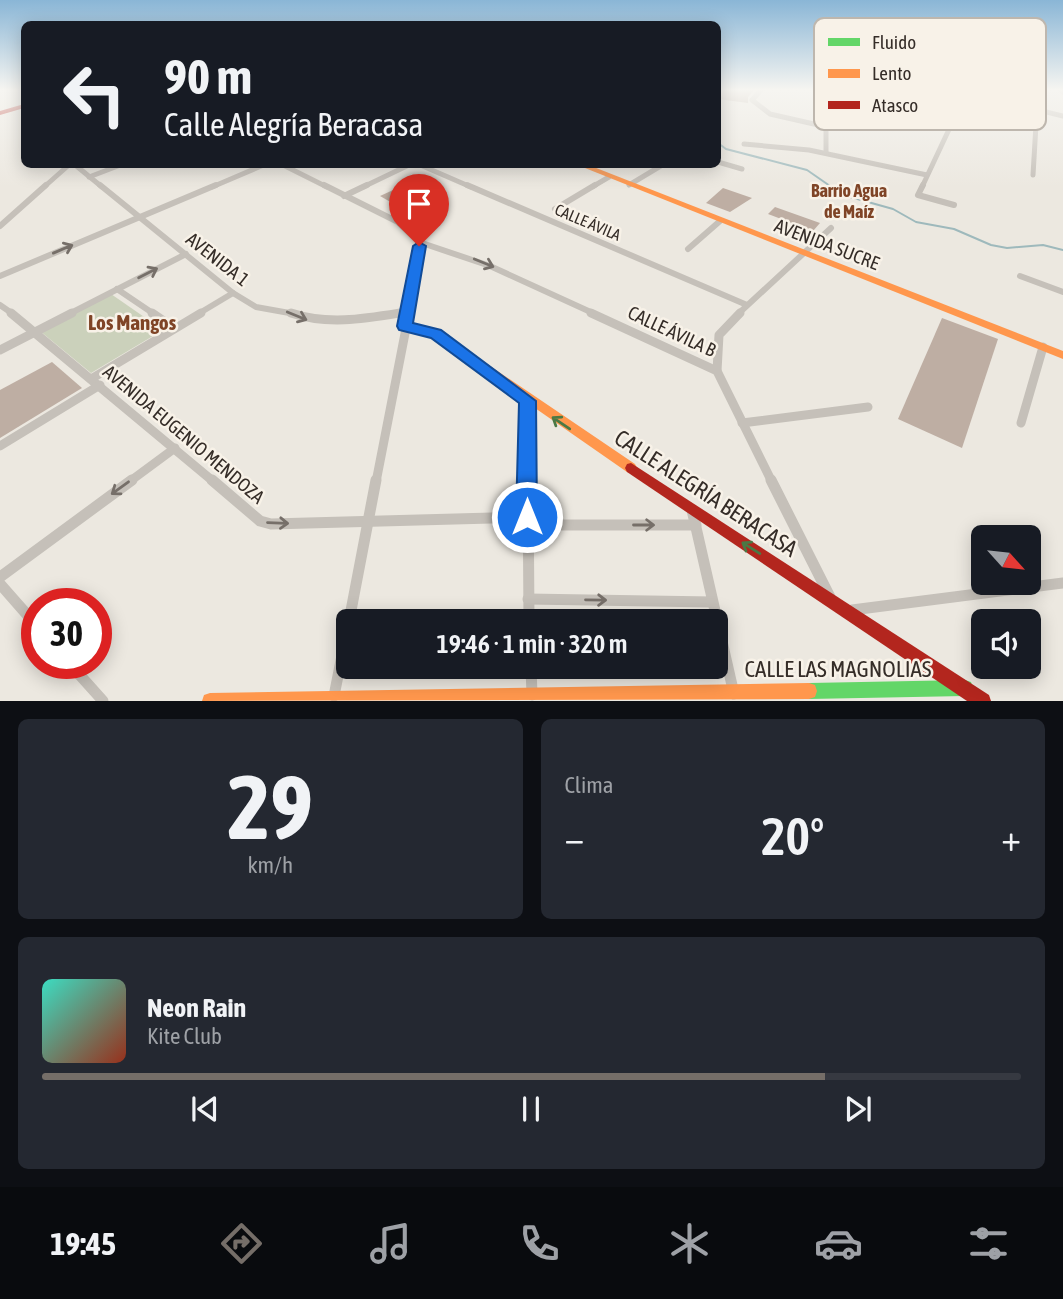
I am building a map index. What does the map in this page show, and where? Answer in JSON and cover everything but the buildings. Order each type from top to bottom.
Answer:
[{"type":"street","points":[[827,130],[827,152]]},
{"type":"street","points":[[948,130],[919,197],[954,205]]},
{"type":"street","points":[[1033,176],[1036,130]]},
{"type":"street","points":[[744,144],[751,147],[787,146],[827,152],[928,175]]},
{"type":"street","points":[[721,163],[742,169]]},
{"type":"street","points":[[0,226],[67,168]]},
{"type":"street","name":"AVENIDA 1","points":[[77,168],[233,293],[256,307],[286,311],[314,321],[364,319],[409,311]]},
{"type":"street","points":[[89,177],[113,168]]},
{"type":"street","points":[[0,276],[257,168]]},
{"type":"street","points":[[289,168],[398,222],[419,242],[409,311],[352,609]]},
{"type":"street","points":[[344,196],[403,168]]},
{"type":"street","name":"CALLE ÁVILA","points":[[427,168],[747,305]]},
{"type":"street","name":"AVENIDA SUCRE","points":[[588,168],[1063,355]]},
{"type":"street","points":[[629,185],[657,168]]},
{"type":"street","points":[[555,209],[609,177]]},
{"type":"street","points":[[688,249],[720,221]]},
{"type":"street","points":[[717,371],[719,335],[747,305],[831,228]]},
{"type":"street","name":"CALLE ÁVILA B","points":[[419,242],[490,266],[717,371],[830,597]]},
{"type":"street","points":[[0,349],[186,254]]},
{"type":"street","points":[[1020,276],[1063,292]]},
{"type":"street","points":[[117,289],[174,328]]},
{"type":"street","points":[[0,446],[174,328],[233,293]]},
{"type":"street","name":"AVENIDA EUGENIO MENDOZA","points":[[0,305],[36,331],[260,521],[271,524],[527,521],[696,525]]},
{"type":"street","name":"CALLE ALEGRÍA BERACASA","points":[[404,326],[436,334],[528,401],[692,510],[852,610],[983,701]]},
{"type":"street","points":[[1021,423],[1043,347]]},
{"type":"street","points":[[528,401],[528,609]]},
{"type":"street","points":[[742,423],[867,407]]},
{"type":"street","points":[[0,577],[175,448]]},
{"type":"street","points":[[692,510],[734,696]]},
{"type":"street","points":[[852,610],[1063,583]]},
{"type":"street","points":[[0,584],[21,608]]},
{"type":"street","points":[[528,599],[712,602]]},
{"type":"street","points":[[83,679],[103,701]]},
{"type":"street","points":[[333,698],[337,679]]},
{"type":"street","points":[[531,679],[532,698]]},
{"type":"street","name":"CALLE LAS MAGNOLIAS","points":[[211,701],[951,695],[965,688]]},
{"type":"green space","points":[[111,294],[163,330],[91,373],[40,331]]},
{"type":"waterway","points":[[721,145],[726,149],[807,170],[843,195],[893,209],[916,222],[954,229],[991,245],[1007,248],[1043,245],[1063,250]]},
{"type":"traffic: fast","points":[[809,691],[965,688]]},
{"type":"traffic: slow","points":[[588,168],[1063,355]]},
{"type":"traffic: slow","points":[[404,326],[436,334],[631,468]]},
{"type":"traffic: slow","points":[[210,701],[809,691]]},
{"type":"traffic: jam","points":[[631,468],[983,701]]},
{"type":"district","name":"Barrio Agua de Maíz","points":[[849,201]]},
{"type":"district","name":"Los Mangos","points":[[132,323]]},
{"type":"route","points":[[419,246],[418,265],[404,326],[421,328],[436,334],[528,401],[527,517]]}]
